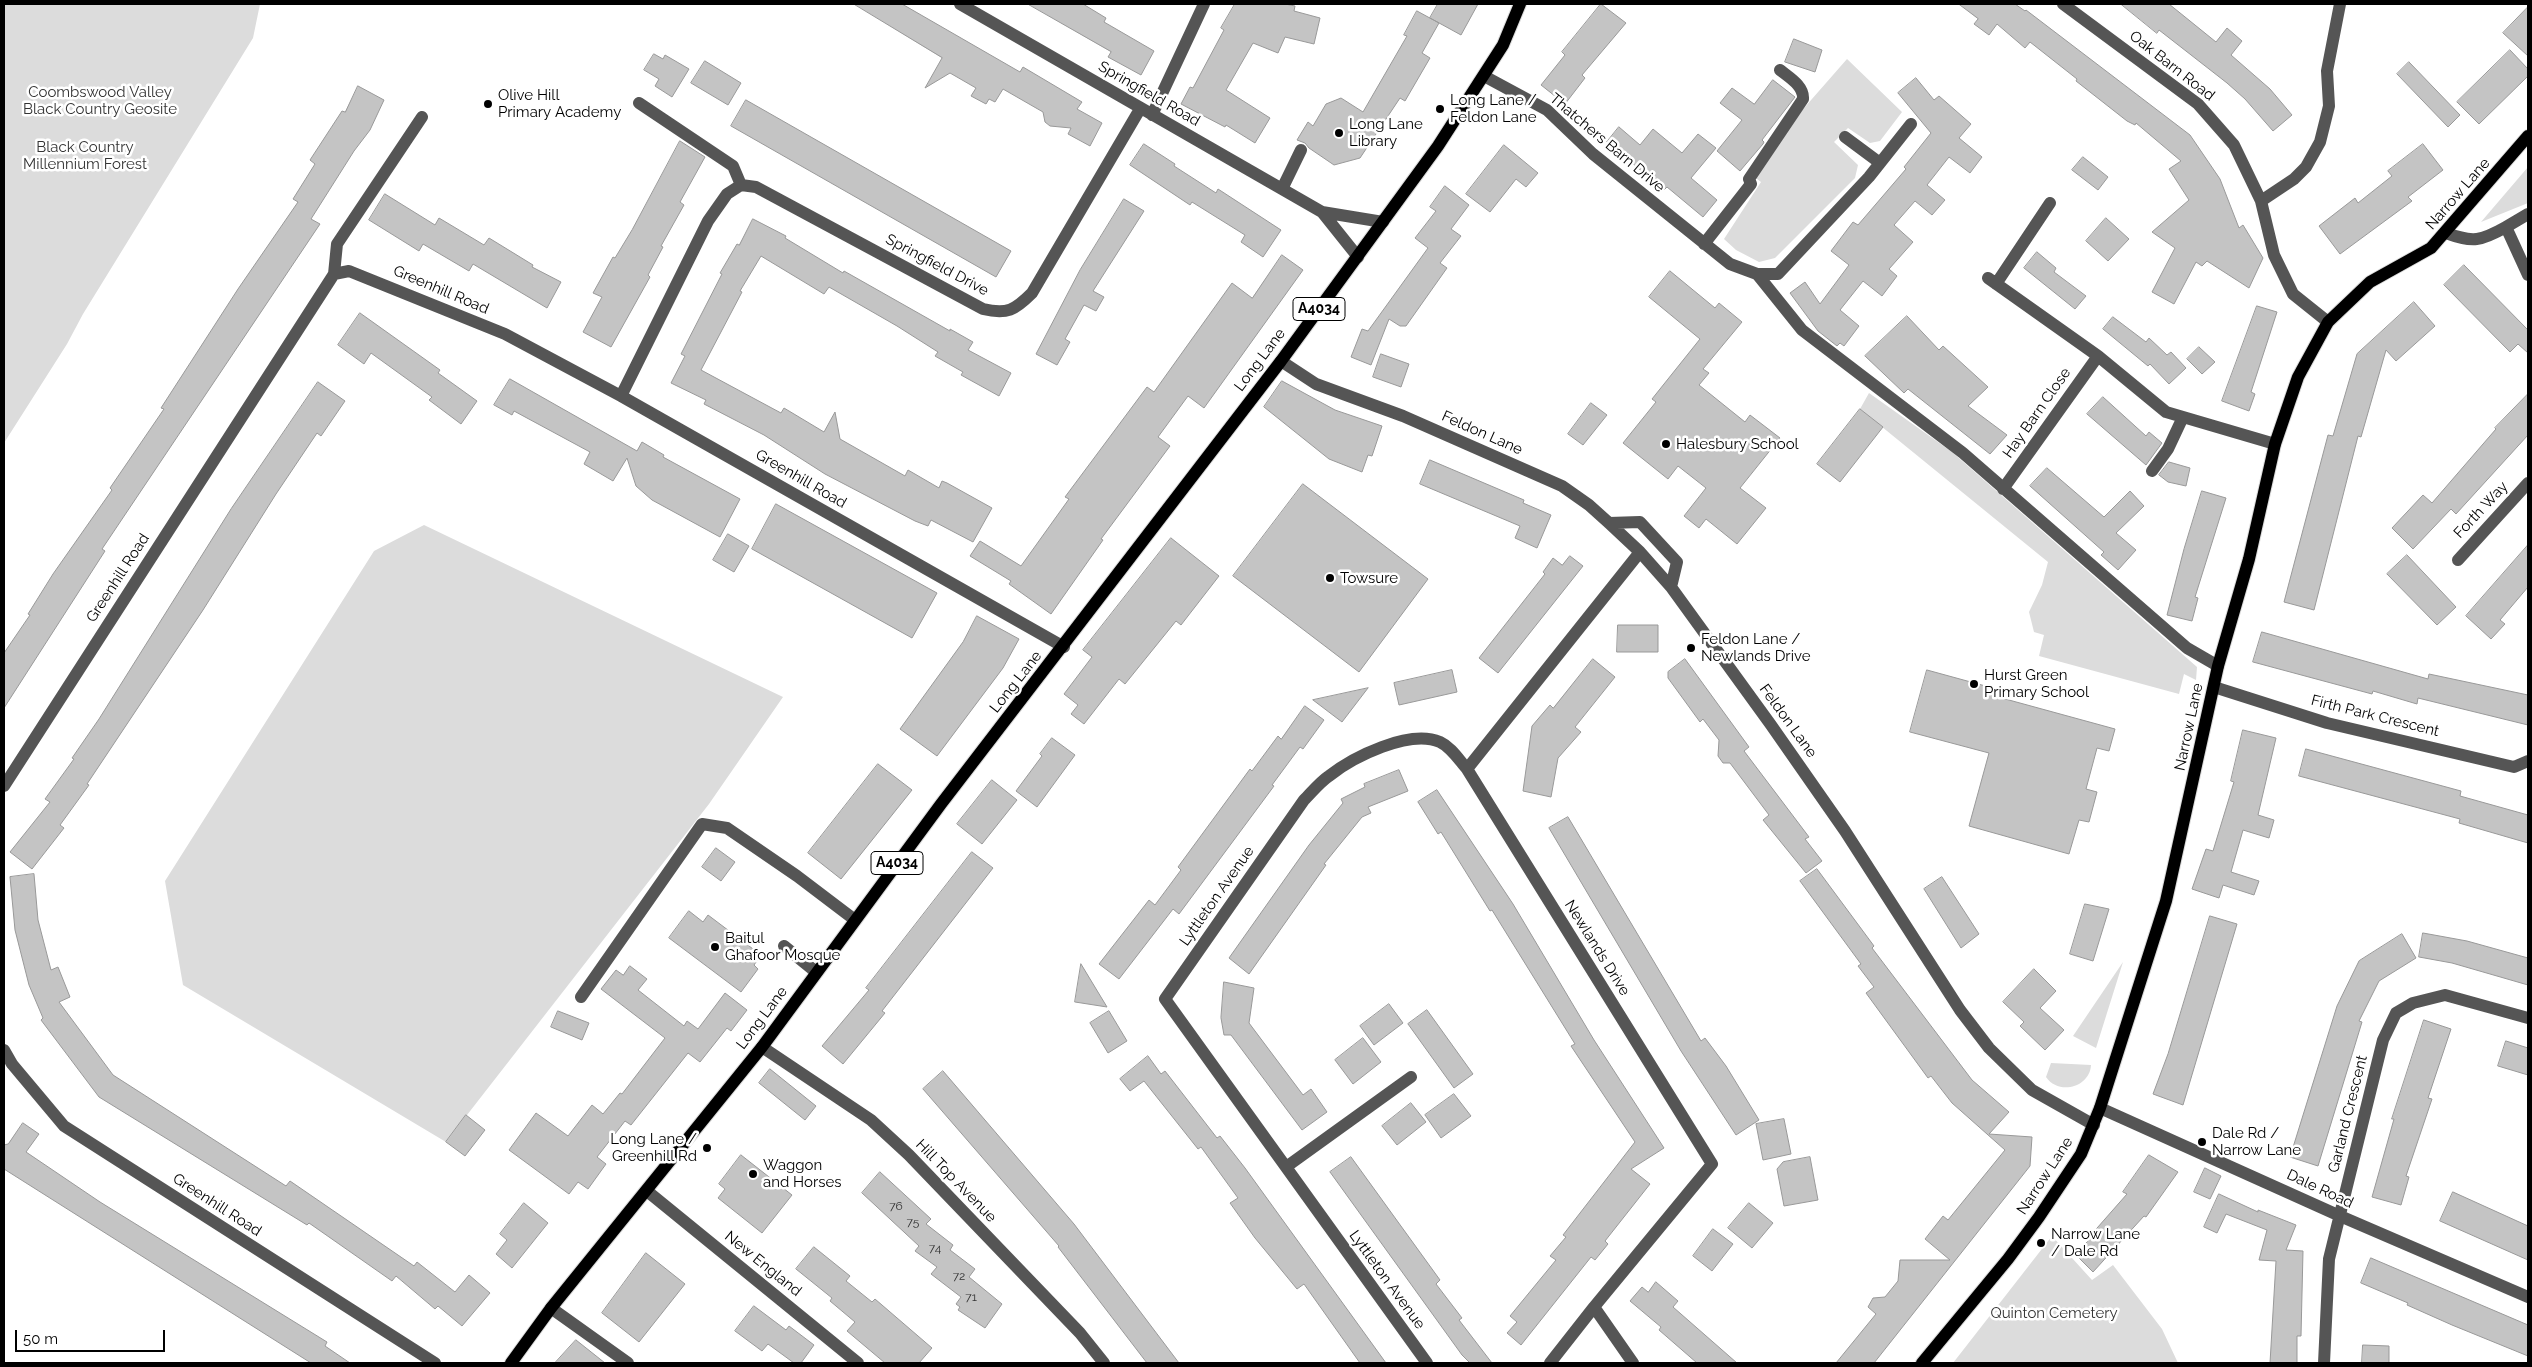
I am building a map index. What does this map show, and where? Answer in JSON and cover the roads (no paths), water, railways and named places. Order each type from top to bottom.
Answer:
[{"type":"main road","name":"Long Lane","points":[[511,1363],[551,1308],[762,1047],[855,920],[1281,361],[1438,146],[1503,45],[1520,4]]},
{"type":"main road","name":"Narrow Lane","points":[[1922,1363],[2008,1259],[2039,1217],[2081,1154],[2094,1125],[2166,901],[2218,666],[2249,559],[2275,444],[2298,377],[2328,322],[2370,282],[2431,248],[2446,233],[2528,136]]},
{"type":"street","name":"Springfield Road","points":[[960,4],[1322,212],[1383,222]]},
{"type":"street","points":[[1152,115],[1204,4]]},
{"type":"street","name":"Oak Barn Road","points":[[2063,4],[2198,104],[2234,145],[2261,201],[2274,255],[2293,294],[2328,322]]},
{"type":"street","points":[[2261,201],[2300,173],[2306,167],[2320,142],[2329,106],[2327,71],[2340,4]]},
{"type":"street","points":[[1704,244],[1751,184],[1749,179],[1803,99],[1804,93],[1799,86],[1780,70]]},
{"type":"street","name":"Thatchers Barn Drive","points":[[1484,76],[1547,110],[1593,154],[1704,244],[1730,264],[1757,274],[1778,274],[1880,164],[1911,124]]},
{"type":"street","points":[[621,396],[708,221],[727,194],[741,185],[733,166],[639,103]]},
{"type":"street","name":"Springfield Drive","points":[[741,185],[756,186],[983,310],[1001,314],[1020,305],[1032,293],[1140,108]]},
{"type":"street","points":[[334,274],[337,244],[422,117]]},
{"type":"street","points":[[1845,137],[1880,164]]},
{"type":"street","points":[[1282,189],[1301,150]]},
{"type":"street","points":[[2050,203],[1992,281],[2098,356],[2166,412],[2275,444]]},
{"type":"street","name":"Springfield Road","points":[[1322,212],[1358,257]]},
{"type":"street","points":[[2446,233],[2465,240],[2483,240],[2528,214]]},
{"type":"street","points":[[2506,227],[2528,275]]},
{"type":"street","name":"Greenhill Road","points":[[4,786],[334,274],[349,271],[496,330],[621,396],[1064,647]]},
{"type":"street","points":[[1757,274],[1802,330],[1963,453],[2187,648],[2218,666]]},
{"type":"street","name":"Hay Barn Close","points":[[2003,489],[2098,356]]},
{"type":"street","name":"Feldon Lane","points":[[1281,361],[1316,384],[1403,416],[1562,486],[1610,523],[1640,552],[1671,587],[1812,782],[1960,1010],[1989,1048],[2032,1090],[2094,1125]]},
{"type":"street","points":[[2152,471],[2168,449],[2183,417]]},
{"type":"street","name":"Forth Way","points":[[2458,560],[2528,483]]},
{"type":"street","points":[[1610,523],[1640,522],[1677,562],[1671,587]]},
{"type":"street","points":[[1467,769],[1640,552]]},
{"type":"street","name":"Firth Park Crescent","points":[[2214,688],[2327,723],[2514,767],[2528,761]]},
{"type":"street","name":"Lyttleton Avenue","points":[[1427,1363],[1165,999],[1304,800],[1329,776],[1354,760],[1380,749],[1398,742],[1421,739],[1440,742],[1467,769]]},
{"type":"street","name":"Newlands Drive","points":[[1467,769],[1712,1164],[1594,1307]]},
{"type":"street","points":[[581,997],[702,824],[727,828],[797,876],[855,920]]},
{"type":"street","points":[[784,946],[816,972]]},
{"type":"street","name":"Garland Crescent","points":[[2324,1363],[2329,1259],[2383,1040],[2396,1013],[2414,1003],[2445,995],[2528,1018]]},
{"type":"street","name":"Hill Top Avenue","points":[[762,1047],[871,1120],[909,1155],[1074,1326],[1104,1363]]},
{"type":"street","name":"Greenhill Road","points":[[4,1050],[8,1067],[64,1126],[435,1363]]},
{"type":"street","points":[[1286,1167],[1411,1077]]},
{"type":"street","name":"Dale Road","points":[[2100,1108],[2340,1216],[2528,1296]]},
{"type":"street","name":"New England","points":[[647,1191],[858,1363]]},
{"type":"street","points":[[1550,1363],[1594,1307],[1633,1363]]},
{"type":"street","points":[[551,1308],[628,1363]]},
{"type":"place","name":"Olive Hill Primary Academy","points":[[488,104]]},
{"type":"place","name":"Long Lane / Feldon Lane","points":[[1440,109]]},
{"type":"place","name":"Long Lane Library","points":[[1339,133]]},
{"type":"place","name":"Halesbury School","points":[[1666,444]]},
{"type":"place","name":"Towsure","points":[[1330,578]]},
{"type":"place","name":"Feldon Lane / Newlands Drive","points":[[1691,648]]},
{"type":"place","name":"Hurst Green Primary School","points":[[1974,684]]},
{"type":"place","name":"Baitul Ghafoor Mosque","points":[[715,947]]},
{"type":"place","name":"Dale Rd / Narrow Lane","points":[[2202,1142]]},
{"type":"place","name":"Long Lane / Greenhill Rd","points":[[707,1148]]},
{"type":"place","name":"Waggon and Horses","points":[[753,1174]]},
{"type":"place","name":"Narrow Lane / Dale Rd","points":[[2041,1243]]},
{"type":"park label","name":"Coombswood Valley Black Country Geosite","points":[[100,100]]},
{"type":"park label","name":"Black Country Millennium Forest","points":[[85,156]]},
{"type":"park label","name":"Quinton Cemetery","points":[[2054,1313]]}]
